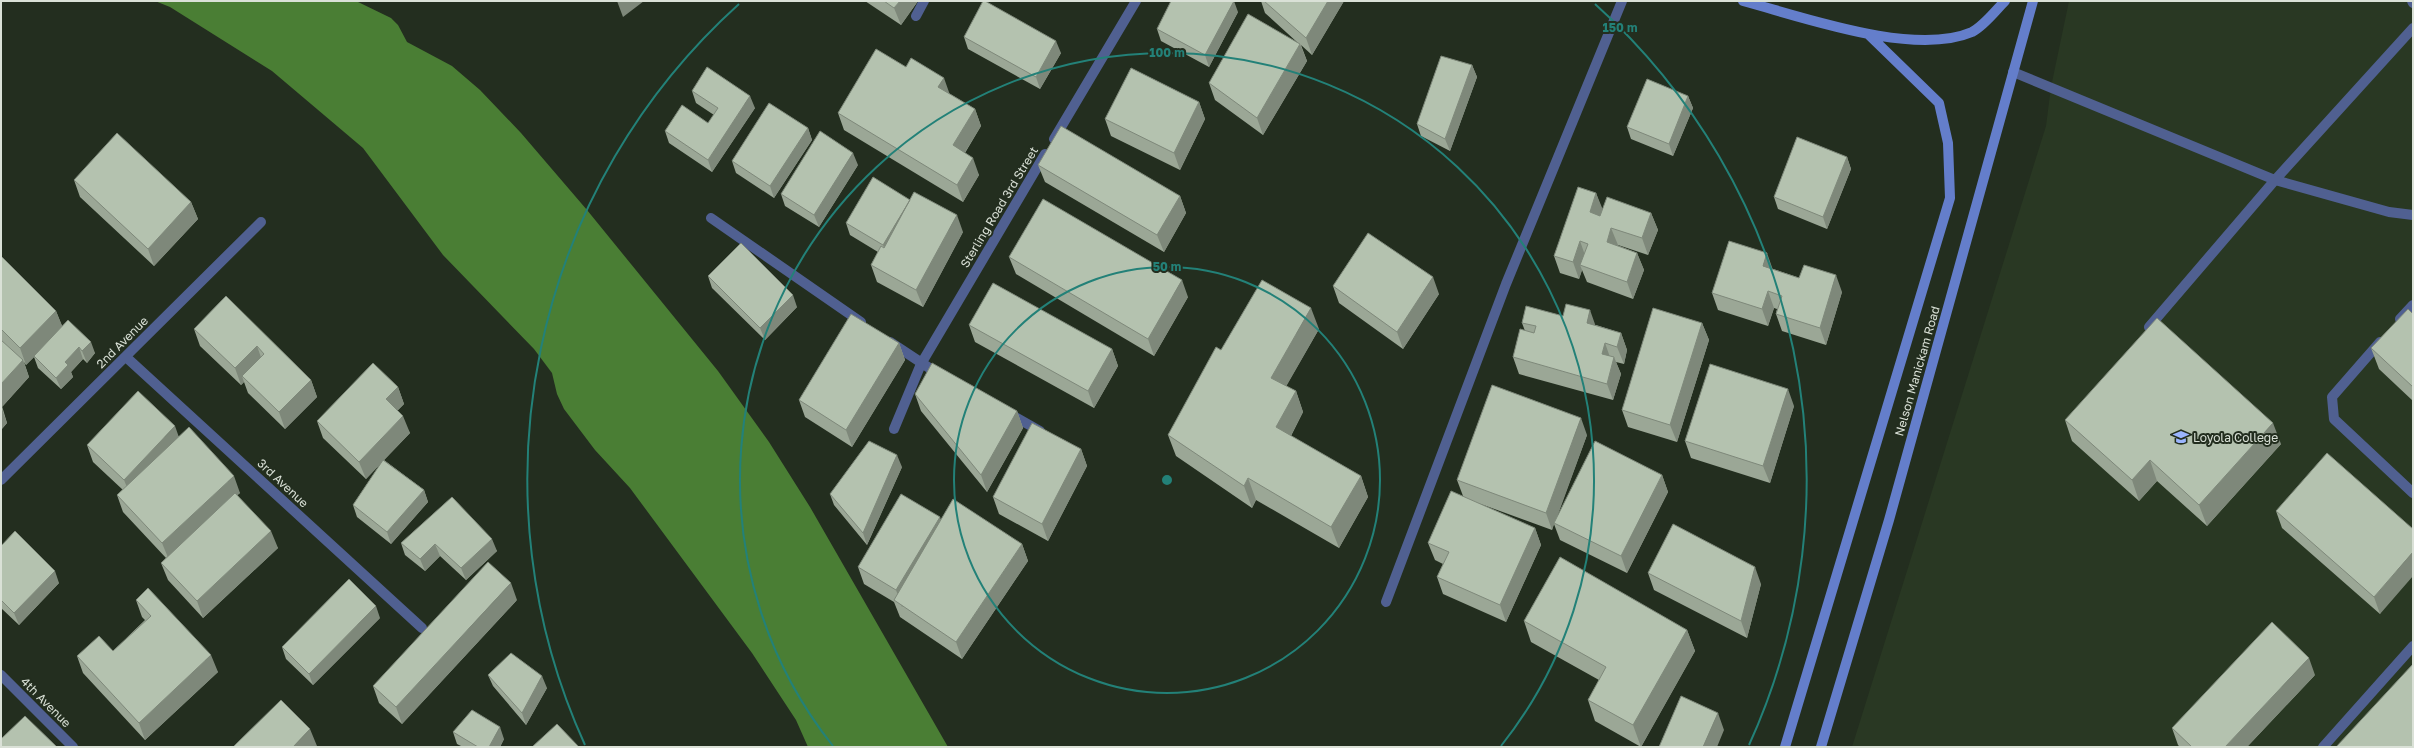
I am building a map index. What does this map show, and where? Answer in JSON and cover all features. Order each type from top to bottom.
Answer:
[{"type":"main road","points":[[1743,1],[1868,34],[1945,40],[1973,31],[2005,1]]},
{"type":"main road","name":"Nelson Manickam Road","points":[[1821,747],[1891,513],[2033,1]]},
{"type":"main road","name":"Nelson Manickam Road","points":[[1785,747],[1950,198],[1948,143],[1939,102],[1868,34]]},
{"type":"street","points":[[916,16],[924,1]]},
{"type":"street","name":"Sterling Road 3rd Street","points":[[894,429],[921,364],[1136,1]]},
{"type":"street","points":[[1386,602],[1506,284],[1622,1]]},
{"type":"street","points":[[2142,336],[2275,180],[2413,28]]},
{"type":"street","points":[[2013,72],[2275,180],[2389,212],[2413,215]]},
{"type":"street","points":[[711,218],[869,327]]},
{"type":"street","name":"2nd Avenue","points":[[1,480],[261,222]]},
{"type":"street","points":[[2413,305],[2332,397],[2334,419],[2413,493]]},
{"type":"street","points":[[882,336],[921,364],[948,379]]},
{"type":"street","name":"3rd Avenue","points":[[126,357],[422,628]]},
{"type":"street","points":[[1000,409],[1040,431]]},
{"type":"street","points":[[2323,747],[2413,646]]},
{"type":"street","name":"4th Avenue","points":[[1,675],[73,747]]},
{"type":"shaded area","points":[[155,1],[356,1],[391,18],[398,25],[407,42],[452,66],[480,90],[521,133],[587,210],[718,371],[769,442],[810,507],[948,747],[808,747],[796,720],[752,653],[630,488],[595,450],[564,409],[557,394],[552,373],[534,349],[443,255],[363,148],[272,71],[170,7]]},
{"type":"shaded area","name":"Loyola College","points":[[2069,1],[2413,1],[2413,747],[1852,747],[2046,126],[2051,87]]},
{"type":"building","points":[[884,1],[900,1],[894,8]]},
{"type":"building","points":[[983,1],[1056,41],[1036,77],[964,37]]},
{"type":"building","points":[[1171,1],[1234,1],[1205,55],[1157,29]]},
{"type":"building","points":[[1264,1],[1328,1],[1306,38]]},
{"type":"building","points":[[1248,14],[1300,44],[1257,118],[1209,83]]},
{"type":"building","points":[[876,49],[906,67],[911,58],[944,78],[938,87],[975,109],[953,145],[973,158],[957,185],[838,113]]},
{"type":"building","points":[[1441,56],[1472,65],[1445,139],[1417,124]]},
{"type":"building","points":[[707,67],[750,96],[708,160],[665,131],[682,105],[708,123],[718,108],[692,91]]},
{"type":"building","points":[[1131,68],[1199,102],[1174,153],[1105,119]]},
{"type":"building","points":[[1647,79],[1688,96],[1669,144],[1627,127]]},
{"type":"building","points":[[769,103],[808,128],[770,186],[732,161]]},
{"type":"building","points":[[1061,126],[1180,196],[1157,235],[1038,165]]},
{"type":"building","points":[[820,131],[853,153],[814,215],[781,194]]},
{"type":"building","points":[[117,133],[191,202],[148,249],[74,180]]},
{"type":"building","points":[[1797,137],[1847,157],[1823,217],[1774,197]]},
{"type":"building","points":[[873,177],[910,200],[883,245],[846,223]]},
{"type":"building","points":[[1578,187],[1596,193],[1590,212],[1600,216],[1607,197],[1651,213],[1642,238],[1611,228],[1607,242],[1637,253],[1627,282],[1580,265],[1588,244],[1580,241],[1573,262],[1554,256]]},
{"type":"building","points":[[914,192],[957,215],[916,290],[871,265],[881,246],[884,248]]},
{"type":"building","points":[[1043,199],[1182,280],[1148,339],[1009,257]]},
{"type":"building","points":[[1368,233],[1433,277],[1397,332],[1333,286]]},
{"type":"building","points":[[1729,241],[1767,253],[1763,266],[1799,278],[1804,265],[1836,275],[1820,328],[1776,314],[1782,296],[1768,291],[1762,309],[1712,293]]},
{"type":"building","points":[[741,243],[793,295],[760,328],[708,276]]},
{"type":"building","points":[[1,256],[56,311],[20,348],[1,329]]},
{"type":"building","points":[[1262,280],[1311,308],[1271,378],[1296,391],[1276,427],[1361,476],[1331,527],[1248,478],[1244,486],[1168,435],[1216,347],[1221,350]]},
{"type":"building","points":[[993,283],[1112,349],[1088,391],[969,325]]},
{"type":"building","points":[[226,296],[311,380],[279,412],[242,376],[264,354],[257,346],[235,368],[194,329]]},
{"type":"building","points":[[1566,304],[1590,310],[1587,323],[1621,333],[1617,347],[1605,343],[1602,354],[1614,357],[1607,384],[1513,357],[1520,329],[1534,333],[1536,326],[1522,323],[1526,306],[1563,316]]},
{"type":"building","points":[[1653,308],[1702,323],[1670,425],[1622,410]]},
{"type":"building","points":[[2408,309],[2413,314],[2413,387],[2371,348]]},
{"type":"building","points":[[851,314],[899,343],[846,430],[799,400]]},
{"type":"building","points":[[2157,318],[2273,423],[2199,505],[2150,460],[2132,480],[2065,420]]},
{"type":"building","points":[[68,320],[91,342],[82,351],[79,347],[65,362],[68,365],[56,378],[34,356]]},
{"type":"building","points":[[1,340],[23,360],[1,384]]},
{"type":"building","points":[[373,363],[398,387],[386,399],[403,416],[359,462],[317,421]]},
{"type":"building","points":[[932,363],[1017,411],[981,475],[915,394]]},
{"type":"building","points":[[1710,364],[1788,389],[1763,466],[1685,441]]},
{"type":"building","points":[[1492,385],[1581,418],[1546,513],[1457,480]]},
{"type":"building","points":[[138,391],[175,426],[124,480],[87,445]]},
{"type":"building","points":[[1032,423],[1081,449],[1042,524],[993,497]]},
{"type":"building","points":[[189,427],[234,476],[162,543],[117,495]]},
{"type":"building","points":[[869,441],[897,455],[863,533],[830,494]]},
{"type":"building","points":[[1595,441],[1662,475],[1621,556],[1554,523]]},
{"type":"building","points":[[2327,453],[2413,529],[2413,552],[2374,597],[2276,511]]},
{"type":"building","points":[[383,460],[424,490],[387,532],[353,505]]},
{"type":"building","points":[[1451,491],[1535,528],[1500,605],[1437,577],[1449,552],[1428,543]]},
{"type":"building","points":[[235,493],[271,531],[197,601],[161,563]]},
{"type":"building","points":[[901,494],[940,517],[896,590],[858,567]]},
{"type":"building","points":[[452,497],[492,539],[461,568],[435,544],[420,559],[401,543]]},
{"type":"building","points":[[953,499],[1022,544],[956,642],[894,600]]},
{"type":"building","points":[[1673,524],[1755,567],[1741,621],[1648,573]]},
{"type":"building","points":[[15,531],[55,571],[14,613],[1,600],[1,546]]},
{"type":"building","points":[[1560,557],[1687,630],[1633,725],[1588,700],[1606,667],[1524,621]]},
{"type":"building","points":[[488,562],[511,583],[396,707],[373,686]]},
{"type":"building","points":[[349,579],[376,606],[309,674],[282,647]]},
{"type":"building","points":[[148,588],[211,655],[139,723],[77,656],[99,636],[113,651],[151,616],[136,600]]},
{"type":"building","points":[[2272,622],[2309,658],[2225,747],[2192,747],[2172,728]]},
{"type":"building","points":[[511,653],[542,676],[522,713],[488,675]]},
{"type":"building","points":[[2413,664],[2413,747],[2336,747]]},
{"type":"building","points":[[1681,696],[1718,713],[1703,747],[1659,747]]},
{"type":"building","points":[[281,700],[310,729],[293,747],[233,747]]},
{"type":"building","points":[[472,710],[500,727],[489,747],[478,747],[453,732]]},
{"type":"building","points":[[25,716],[57,747],[1,747],[1,739]]},
{"type":"building","points":[[557,724],[579,747],[532,747]]},
{"type":"place","name":"Loyola College","points":[[2181,437]]}]
